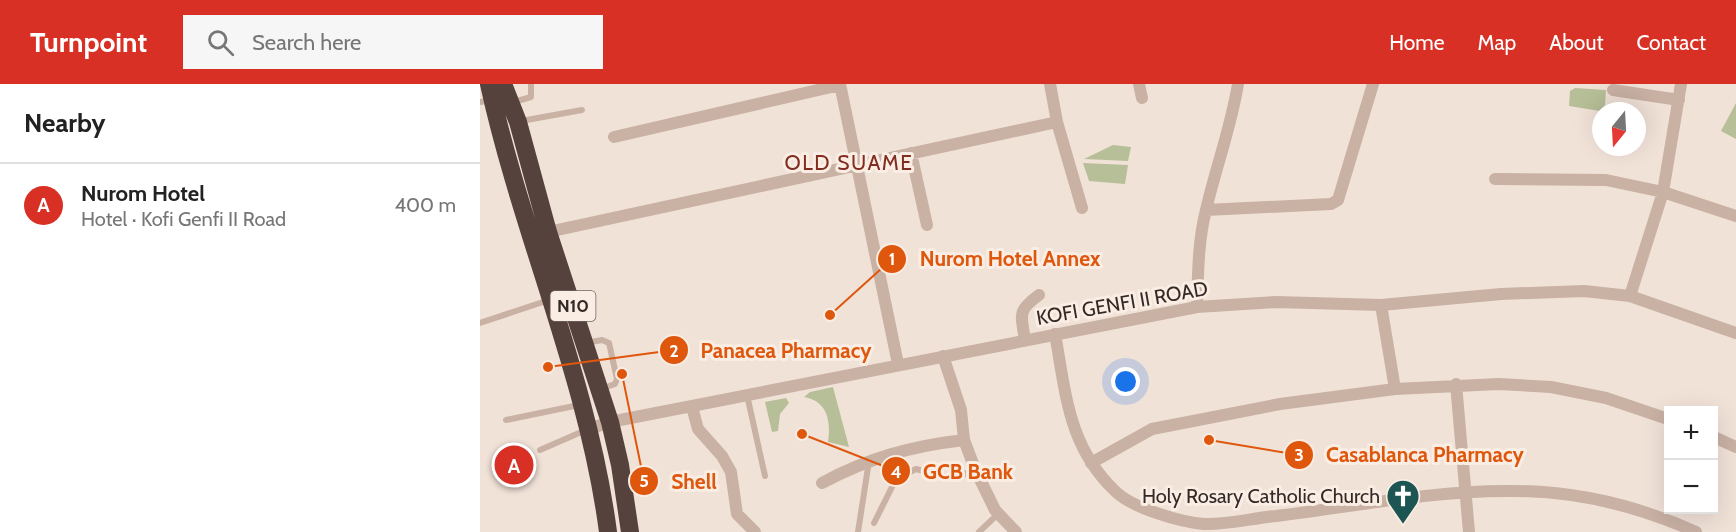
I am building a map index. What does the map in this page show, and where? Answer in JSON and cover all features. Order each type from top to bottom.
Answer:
[{"type":"highway","name":"N10","points":[[492,97],[503,84]]},
{"type":"highway","name":"N10","points":[[492,97],[518,122],[548,232],[610,422],[621,465],[630,532]]},
{"type":"highway","name":"N10","points":[[492,97],[549,300],[589,429],[602,487],[608,532]]},
{"type":"street","points":[[1050,84],[1057,122],[1082,208]]},
{"type":"street","points":[[1139,84],[1142,98]]},
{"type":"street","points":[[1197,307],[1198,266],[1206,210],[1233,115],[1238,84]]},
{"type":"street","points":[[1206,210],[1331,204],[1338,200],[1373,84]]},
{"type":"street","points":[[1630,296],[1663,192],[1681,84]]},
{"type":"street","points":[[614,137],[840,85],[898,364]]},
{"type":"street","points":[[1613,90],[1679,100]]},
{"type":"street","points":[[548,232],[1057,122]]},
{"type":"street","points":[[911,153],[927,225]]},
{"type":"street","points":[[1495,179],[1606,180],[1663,192],[1736,216]]},
{"type":"street","name":"KOFI GENFI II ROAD","points":[[589,429],[610,422],[898,364],[1197,307],[1276,302],[1382,305],[1513,293],[1584,291],[1630,296],[1736,333]]},
{"type":"street","points":[[1025,340],[1021,315],[1023,307],[1039,295]]},
{"type":"street","points":[[1382,305],[1395,389]]},
{"type":"street","points":[[1055,334],[1073,430],[1090,463],[1117,493],[1159,514],[1204,524],[1464,492],[1508,490],[1590,498],[1658,515],[1695,532]]},
{"type":"street","points":[[943,356],[961,410],[964,440],[975,469],[998,513],[1016,532]]},
{"type":"street","points":[[1456,384],[1469,532]]},
{"type":"street","points":[[1090,463],[1152,429],[1280,404],[1395,389],[1456,384],[1551,387],[1606,398],[1664,418]]},
{"type":"street","points":[[692,407],[698,429],[722,456],[731,472],[737,514],[755,532]]},
{"type":"street","points":[[1718,439],[1736,447]]},
{"type":"street","points":[[822,483],[869,460],[929,445],[964,440]]},
{"type":"lane","points":[[492,97],[526,101],[531,97],[531,84]]},
{"type":"lane","points":[[518,122],[582,110]]},
{"type":"lane","points":[[480,323],[549,300]]},
{"type":"lane","points":[[747,395],[765,476]]},
{"type":"lane","points":[[506,420],[582,404]]},
{"type":"lane","points":[[540,450],[589,429]]},
{"type":"lane","points":[[858,532],[869,460]]},
{"type":"lane","points":[[874,523],[896,479],[916,469],[955,478],[975,469]]},
{"type":"lane","points":[[979,532],[998,513]]},
{"type":"green space","points":[[1575,88],[1606,90],[1605,102],[1592,102],[1592,110],[1569,106],[1570,91]]},
{"type":"green space","points":[[1736,103],[1736,139],[1721,131]]},
{"type":"green space","points":[[1113,145],[1131,147],[1128,161],[1084,159]]},
{"type":"green space","points":[[1083,163],[1128,165],[1125,184],[1089,181]]},
{"type":"green space","points":[[833,387],[849,447],[828,442],[828,420],[823,408],[812,399],[804,397],[810,392]]},
{"type":"green space","points":[[786,398],[789,403],[780,414],[778,431],[772,432],[765,402]]},
{"type":"place","name":"Nurom Hotel Annex","points":[[830,315]]},
{"type":"place","name":"Panacea Pharmacy","points":[[548,367]]},
{"type":"place","name":"Shell","points":[[622,374]]},
{"type":"place","name":"GCB Bank","points":[[802,434]]},
{"type":"place","name":"Casablanca Pharmacy","points":[[1209,440]]},
{"type":"place","name":"Nurom Hotel","points":[[514,465]]},
{"type":"place","name":"Holy Rosary Catholic Church","points":[[1403,525]]},
{"type":"district","name":"OLD SUAME","points":[[849,162]]}]
